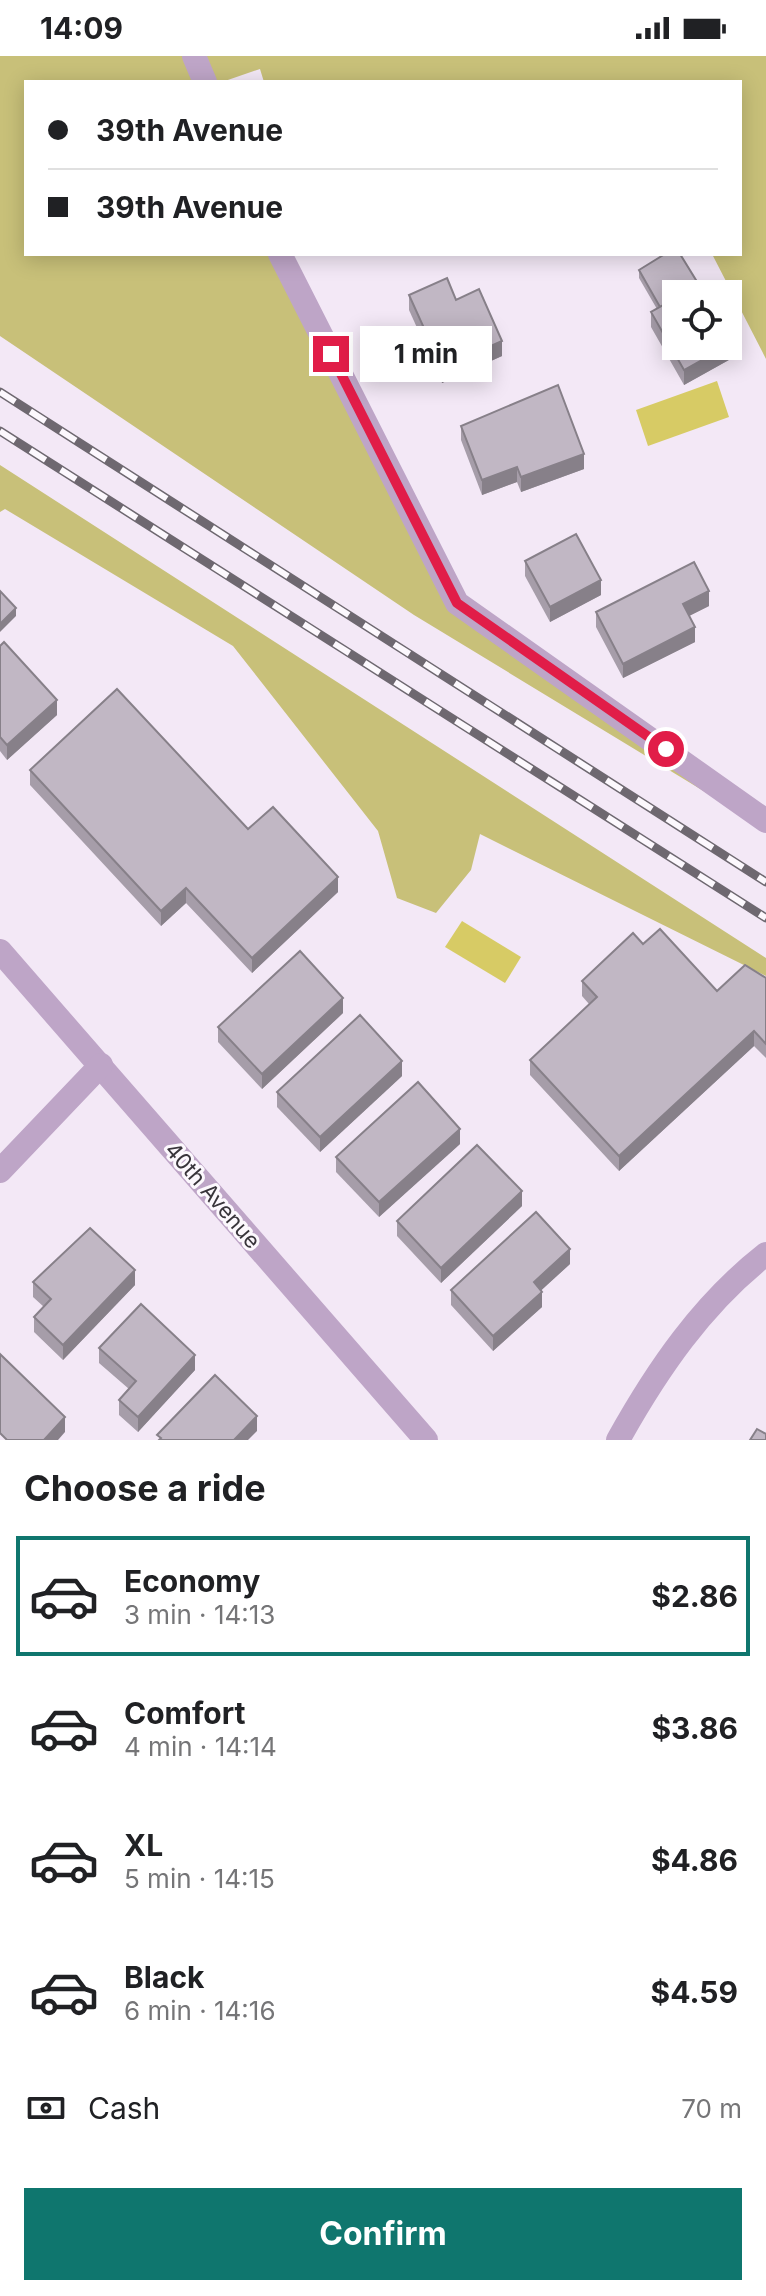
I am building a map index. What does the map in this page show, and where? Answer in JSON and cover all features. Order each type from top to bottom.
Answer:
[{"type":"street","points":[[194,56],[204,80]]},
{"type":"street","points":[[281,256],[457,603],[766,821]]},
{"type":"street","name":"40th Avenue","points":[[0,951],[426,1440]]},
{"type":"street","points":[[0,1171],[101,1065]]},
{"type":"street","points":[[618,1440],[647,1388],[690,1328],[744,1271],[766,1254]]},
{"type":"shaded area","points":[[0,56],[766,56],[766,359],[742,312],[742,280],[725,280],[713,256],[742,256],[742,80],[263,80],[260,69],[228,80],[24,80],[24,256],[280,256],[457,603],[766,829],[414,615],[0,336]]},
{"type":"shaded area","points":[[717,381],[729,417],[648,446],[636,410]]},
{"type":"shaded area","points":[[0,465],[766,958],[766,976],[480,834],[471,870],[436,913],[397,898],[378,831],[233,646],[5,509],[0,512]]},
{"type":"shaded area","points":[[462,921],[521,957],[505,983],[445,947]]},
{"type":"building","points":[[662,256],[681,256],[696,280],[662,280],[660,307],[639,270]]},
{"type":"building","points":[[447,278],[456,300],[479,289],[502,341],[442,368],[409,295]]},
{"type":"building","points":[[662,306],[662,331],[651,312]]},
{"type":"building","points":[[678,360],[702,360],[684,370]]},
{"type":"building","points":[[558,385],[584,454],[521,477],[517,467],[482,480],[461,426]]},
{"type":"building","points":[[576,534],[601,580],[550,607],[525,561]]},
{"type":"building","points":[[694,562],[709,591],[683,604],[695,627],[623,664],[596,612]]},
{"type":"building","points":[[0,591],[16,608],[0,624]]},
{"type":"building","points":[[4,642],[57,700],[7,745],[0,737],[0,646]]},
{"type":"building","points":[[117,689],[248,829],[273,807],[338,877],[252,958],[186,888],[161,911],[30,770]]},
{"type":"building","points":[[660,929],[717,991],[745,965],[766,978],[766,1044],[754,1031],[619,1156],[530,1060],[597,997],[582,981],[633,933],[643,944]]},
{"type":"building","points":[[300,951],[343,998],[262,1074],[218,1027]]},
{"type":"building","points":[[360,1015],[402,1061],[320,1137],[277,1092]]},
{"type":"building","points":[[418,1082],[460,1129],[379,1202],[336,1157]]},
{"type":"building","points":[[477,1145],[522,1191],[441,1268],[397,1221]]},
{"type":"building","points":[[536,1212],[570,1249],[534,1282],[542,1292],[493,1336],[451,1290]]},
{"type":"building","points":[[90,1228],[135,1270],[63,1345],[34,1317],[51,1299],[33,1282]]},
{"type":"building","points":[[141,1304],[195,1355],[138,1417],[119,1400],[136,1381],[99,1348]]},
{"type":"building","points":[[0,1354],[65,1417],[44,1440],[7,1440],[0,1433]]},
{"type":"building","points":[[215,1375],[257,1416],[234,1440],[159,1440],[161,1438],[157,1435]]},
{"type":"building","points":[[757,1429],[766,1434],[766,1440],[750,1440]]},
{"type":"railway","points":[[0,392],[766,882]]},
{"type":"railway","points":[[0,431],[766,918]]},
{"type":"route","points":[[331,354],[457,603],[666,749]]}]
